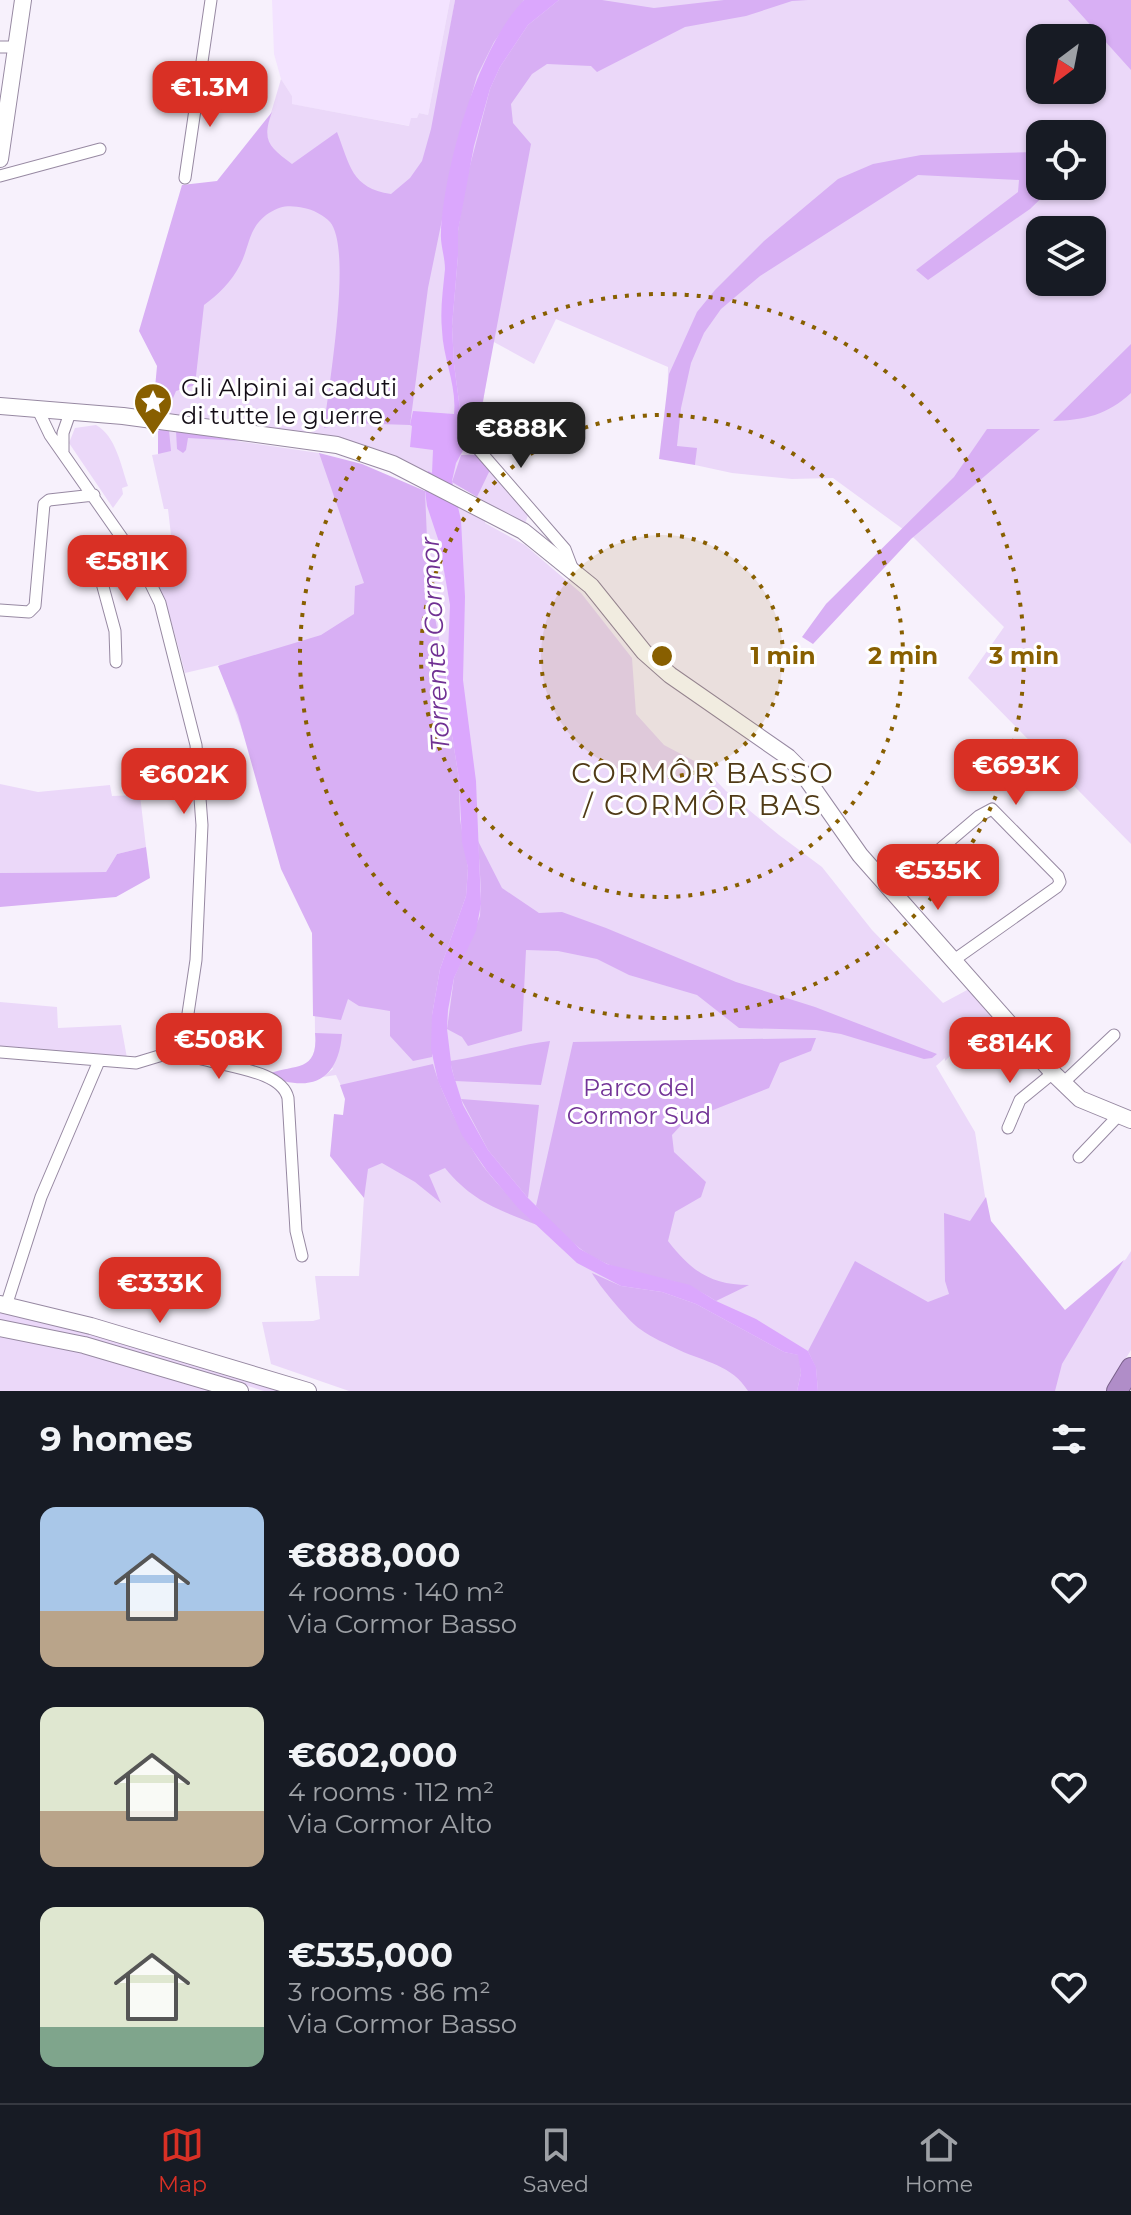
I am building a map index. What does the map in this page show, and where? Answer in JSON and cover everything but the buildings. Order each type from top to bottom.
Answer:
[{"type":"highway","points":[[1117,1391],[1131,1368]]},
{"type":"street","points":[[0,159],[8,47],[23,0]]},
{"type":"street","points":[[185,178],[211,0]]},
{"type":"street","points":[[0,176],[100,149]]},
{"type":"street","points":[[0,406],[123,416],[355,449],[393,464],[523,531],[591,586],[644,652],[670,675],[794,762],[860,855],[1058,1078],[1080,1099],[1125,1118],[1079,1157]]},
{"type":"street","points":[[0,1052],[147,1062],[176,1048],[182,1039],[196,960],[202,825],[196,745],[160,603],[127,543],[50,435],[38,410]]},
{"type":"street","points":[[63,451],[63,433],[70,413]]},
{"type":"street","points":[[479,450],[565,549],[574,570]]},
{"type":"street","points":[[0,610],[29,612],[35,606],[44,504],[49,500],[94,495]]},
{"type":"street","points":[[116,662],[115,631],[99,572],[127,543]]},
{"type":"street","points":[[892,890],[985,811],[992,809],[1058,876],[1060,882],[1057,887],[954,960]]},
{"type":"street","points":[[1008,1128],[1020,1100],[1058,1078],[1114,1035]]},
{"type":"street","points":[[176,1048],[194,1059],[228,1064],[273,1080],[284,1088],[288,1098],[296,1231],[302,1256]]},
{"type":"street","points":[[99,1061],[63,1138],[3,1305],[91,1326],[308,1391]]},
{"type":"street","points":[[0,1328],[84,1345],[240,1391]]},
{"type":"shaded area","points":[[272,0],[450,0],[428,115],[419,113],[417,118],[411,119],[410,126],[291,104],[292,96],[281,79],[274,54]]},
{"type":"shaded area","points":[[524,0],[559,0],[528,25],[500,67],[490,89],[474,146],[458,231],[452,326],[465,447],[456,463],[452,481],[461,520],[465,597],[463,680],[476,781],[481,904],[476,931],[454,978],[448,1010],[452,1070],[463,1105],[488,1150],[528,1198],[580,1249],[607,1264],[690,1285],[756,1319],[808,1351],[816,1367],[818,1391],[797,1391],[801,1373],[798,1355],[784,1352],[696,1304],[662,1292],[621,1286],[577,1263],[518,1208],[462,1135],[438,1081],[431,1049],[432,1015],[440,969],[466,896],[468,868],[462,842],[459,779],[446,698],[450,605],[439,542],[425,491],[428,471],[432,473],[433,450],[410,447],[410,425],[413,411],[454,414],[454,393],[441,322],[445,269],[441,237],[449,175],[466,109],[478,77],[507,21]]},
{"type":"shaded area","points":[[250,66],[261,68],[257,90],[246,88]]},
{"type":"green space","points":[[450,0],[455,0],[448,42],[456,0],[1131,0],[1131,844],[968,678],[1004,627],[911,535],[833,478],[792,479],[732,473],[695,465],[696,454],[667,451],[668,367],[556,319],[534,364],[492,341],[476,451],[528,515],[525,524],[518,523],[477,497],[480,490],[476,495],[387,454],[123,410],[156,410],[218,182],[268,123],[281,79],[292,96],[292,104],[409,126],[411,118],[417,118],[419,113],[428,115]]},
{"type":"green space","points":[[455,0],[524,0],[494,42],[477,76],[458,142],[428,288],[410,425],[348,423],[324,428],[337,320],[337,237],[325,217],[295,206],[273,210],[257,224],[236,271],[204,305],[195,385],[176,391],[168,410],[153,410],[157,366],[139,331],[182,185],[217,181],[272,112],[267,130],[270,143],[292,164],[337,132],[349,165],[360,180],[378,191],[391,194],[410,178],[422,161]]},
{"type":"green space","points":[[559,0],[602,0],[654,8],[724,0],[808,0],[792,1],[746,16],[685,27],[597,72],[591,66],[547,64],[532,74],[511,104],[513,123],[531,144],[477,446],[465,447],[452,326],[458,231],[465,185],[490,89],[500,67],[528,25]]},
{"type":"green space","points":[[1068,0],[1131,0],[1131,70],[1106,42],[1106,24],[1090,24]]},
{"type":"green space","points":[[1026,152],[1026,200],[1039,200],[928,280],[916,270],[1018,192],[1019,180],[918,175],[760,276],[721,309],[704,333],[691,363],[677,446],[697,448],[695,465],[659,459],[669,374],[697,312],[715,290],[764,241],[838,179],[873,164],[921,155]]},
{"type":"green space","points":[[1131,344],[1131,393],[1113,407],[1095,415],[1053,421]]},
{"type":"green space","points":[[96,425],[113,444],[128,486],[122,488],[123,494],[113,508],[69,443],[75,428]]},
{"type":"green space","points":[[987,429],[1040,429],[911,539],[813,644],[802,637],[826,604],[954,477]]},
{"type":"green space","name":"Parco del Cormor Sud","points":[[163,430],[319,453],[459,507],[486,519],[485,523],[525,545],[581,593],[632,658],[636,714],[664,745],[700,764],[726,791],[822,867],[872,930],[943,1003],[969,989],[992,1016],[936,1066],[975,1132],[989,1222],[1064,1313],[1126,1259],[1131,1251],[1131,1350],[1106,1391],[349,1391],[271,1364],[262,1322],[320,1319],[315,1276],[359,1276],[364,1197],[331,1155],[347,1099],[336,1075],[323,1077],[333,1069],[315,1033],[314,934],[219,665],[185,673],[161,594],[139,549],[171,535],[168,509],[164,509],[152,455],[159,454]]},
{"type":"green space","points":[[169,430],[171,451],[158,454],[158,431]]},
{"type":"green space","points":[[176,431],[241,441],[188,438],[183,453],[177,449]]},
{"type":"green space","points":[[319,453],[362,464],[425,491],[429,587],[446,674],[446,698],[459,779],[460,819],[468,868],[466,896],[440,969],[432,1015],[432,1057],[413,1061],[390,1036],[390,1011],[359,1006],[348,999],[341,1020],[313,1016],[312,933],[281,869],[238,715],[218,666],[321,635],[354,614],[355,586],[364,583]]},
{"type":"green space","points":[[461,455],[477,455],[490,470],[477,497],[452,482]]},
{"type":"green space","points":[[0,784],[38,792],[110,785],[112,796],[140,795],[146,847],[117,854],[106,872],[0,873]]},
{"type":"green space","points":[[478,841],[502,888],[539,913],[562,912],[736,982],[815,1007],[937,1054],[924,1059],[841,1034],[816,1030],[739,1028],[697,995],[629,975],[597,959],[558,951],[526,950],[522,1031],[468,1046],[462,1037],[447,1029],[454,978],[480,916]]},
{"type":"green space","points":[[146,847],[150,878],[116,897],[0,907],[0,873],[106,872],[117,854]]},
{"type":"green space","points":[[0,1002],[57,1007],[58,1028],[121,1025],[127,1058],[0,1048]]},
{"type":"green space","points":[[315,1033],[342,1034],[339,1051],[328,1073],[308,1083],[295,1083],[266,1075],[308,1062],[313,1056]]},
{"type":"green space","points":[[816,1038],[811,1051],[780,1063],[769,1088],[685,1121],[672,1135],[674,1152],[706,1182],[701,1197],[675,1212],[668,1241],[685,1261],[703,1274],[724,1282],[749,1285],[716,1301],[673,1281],[618,1268],[575,1245],[536,1206],[573,1042]]},
{"type":"green space","points":[[550,1041],[541,1085],[455,1081],[450,1061]]},
{"type":"green space","points":[[433,1064],[448,1104],[486,1170],[537,1225],[476,1197],[445,1168],[429,1175],[441,1203],[415,1182],[382,1163],[368,1169],[364,1198],[330,1156],[334,1114],[343,1115],[345,1099],[340,1085]]},
{"type":"green space","points":[[461,1099],[539,1105],[528,1198],[488,1150]]},
{"type":"green space","points":[[986,1197],[991,1221],[1065,1310],[1124,1260],[1062,1364],[1055,1391],[818,1391],[816,1368],[808,1351],[855,1261],[928,1302],[949,1294],[945,1281],[944,1213],[970,1221]]},
{"type":"green space","points":[[592,1273],[621,1286],[662,1292],[696,1304],[784,1352],[799,1355],[801,1373],[797,1391],[748,1391],[726,1370],[649,1335],[622,1311]]},
{"type":"green space","points":[[0,1312],[87,1332],[285,1391],[264,1391],[86,1337],[0,1321]]},
{"type":"green space","points":[[0,1335],[65,1348],[214,1391],[0,1391]]},
{"type":"place","name":"Gli Alpini ai caduti di tutte le guerre","points":[[153,436]]},
{"type":"district","name":"CORMÔR BASSO / CORMÔR BAS","points":[[703,789]]},
{"type":"water label","name":"Torrente Cormor","points":[[435,644]]}]
